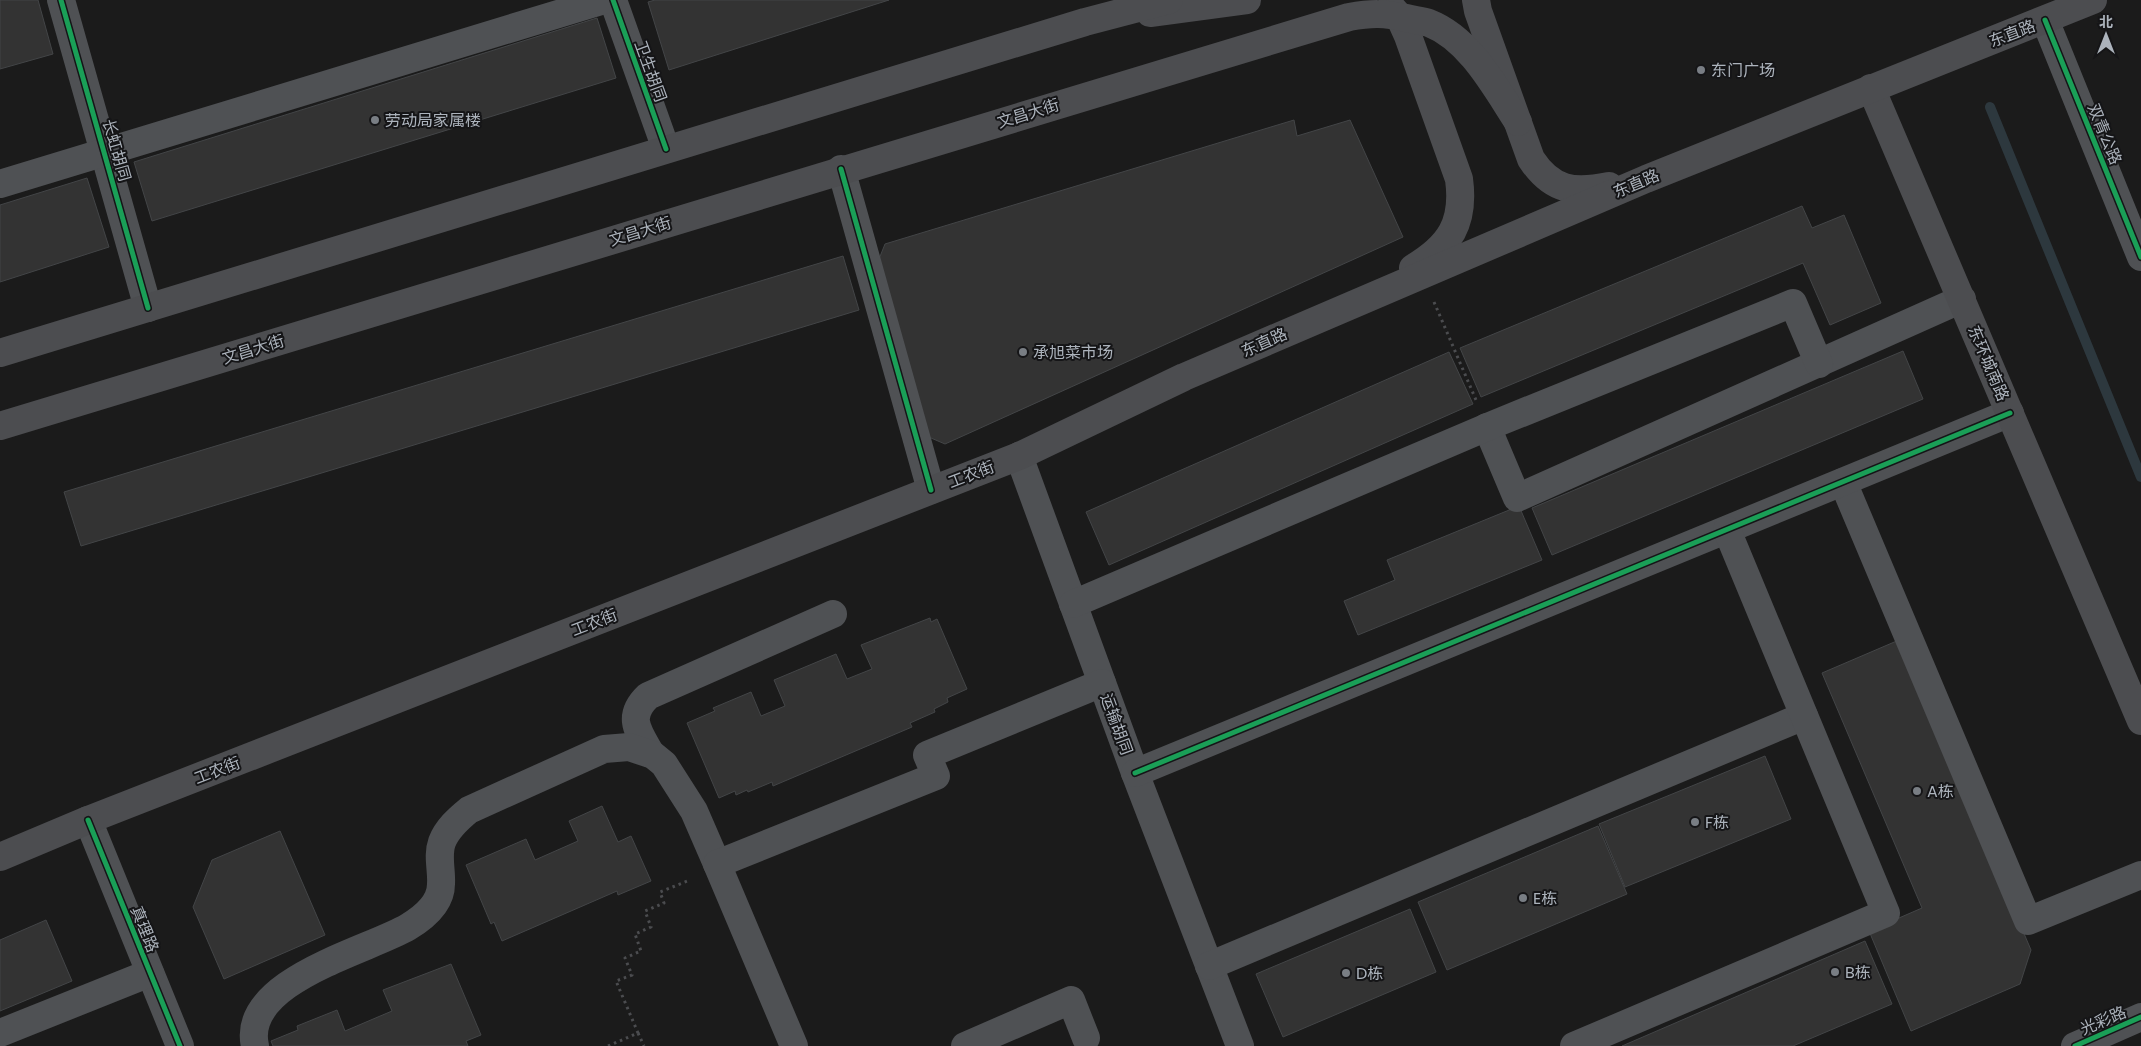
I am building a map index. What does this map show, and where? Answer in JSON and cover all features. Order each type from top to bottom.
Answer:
[{"type":"main road","points":[[1085,22],[1248,0]]},
{"type":"main road","points":[[1476,0],[1518,122],[1532,159],[1540,173],[1553,183],[1569,189],[1587,190],[1646,179]]},
{"type":"main road","name":"东直路","points":[[1184,377],[1646,179],[2093,0]]},
{"type":"main road","points":[[0,353],[666,149],[1160,1]]},
{"type":"main road","points":[[1340,309],[1432,257],[1447,239],[1458,221],[1462,200],[1459,179],[1392,8]]},
{"type":"main road","name":"文昌大街","points":[[0,426],[1281,36],[1350,17],[1392,8],[1429,23],[1454,39],[1475,59],[1518,122]]},
{"type":"main road","name":"东环城南路","points":[[1871,88],[2141,721]]},
{"type":"main road","name":"工农街","points":[[0,857],[88,820],[1019,456],[1184,377]]},
{"type":"street","name":"长虹胡同","points":[[62,0],[148,308]]},
{"type":"street","points":[[0,184],[604,0]]},
{"type":"street","name":"卫生胡同","points":[[613,0],[666,149]]},
{"type":"street","name":"双青公路","points":[[2046,20],[2141,258]]},
{"type":"street","points":[[841,169],[931,490]]},
{"type":"street","points":[[1487,427],[1517,498],[1962,299]]},
{"type":"street","points":[[1073,604],[1487,427],[1793,302],[1819,364]]},
{"type":"street","points":[[1135,773],[2010,412]]},
{"type":"street","name":"运输胡同","points":[[1019,456],[1135,773],[1240,1046]]},
{"type":"street","points":[[1843,482],[2028,921],[2141,875]]},
{"type":"street","points":[[1574,1046],[1886,913],[1727,530]]},
{"type":"street","points":[[651,754],[637,728],[635,718],[638,706],[648,696],[833,614]]},
{"type":"street","points":[[718,866],[936,776],[927,755],[1102,683]]},
{"type":"street","points":[[1209,966],[1804,716]]},
{"type":"street","points":[[255,1046],[256,1024],[263,1008],[282,988],[312,969],[407,928],[422,918],[433,906],[442,885],[440,853],[442,842],[448,831],[469,810],[604,749],[629,747],[651,754],[664,764],[694,811],[794,1046]]},
{"type":"street","name":"真理路","points":[[88,820],[180,1046]]},
{"type":"street","points":[[7,1036],[150,973]]},
{"type":"street","points":[[965,1046],[1071,1000],[1086,1038]]},
{"type":"street","name":"光彩路","points":[[2075,1046],[2141,1018]]},
{"type":"path","points":[[1422,274],[1487,427]]},
{"type":"path","points":[[644,1046],[616,981],[632,975],[625,958],[641,951],[635,934],[651,927],[645,911],[664,904],[660,892],[718,866]]},
{"type":"path","points":[[608,1046],[638,1033]]},
{"type":"building","points":[[0,0],[38,0],[53,54],[0,69]]},
{"type":"building","points":[[655,0],[889,0],[669,70],[648,2]]},
{"type":"building","name":"劳动局家属楼","points":[[597,18],[616,78],[152,221],[134,162]]},
{"type":"building","name":"承旭菜市场","points":[[1294,120],[1297,136],[1350,120],[1403,237],[945,444],[924,435],[875,269],[885,244]]},
{"type":"building","points":[[87,178],[109,247],[0,282],[0,205]]},
{"type":"building","points":[[1802,206],[1812,228],[1844,215],[1881,303],[1830,325],[1803,263],[1481,397],[1460,348]]},
{"type":"building","points":[[843,256],[859,310],[81,546],[64,492]]},
{"type":"building","points":[[1903,351],[1923,399],[1552,555],[1532,508]]},
{"type":"building","points":[[1449,352],[1473,404],[1109,565],[1086,512]]},
{"type":"building","points":[[1519,506],[1542,560],[1358,635],[1344,601],[1395,580],[1387,560]]},
{"type":"building","points":[[930,618],[931,622],[937,619],[967,689],[947,698],[948,702],[934,709],[935,712],[910,723],[912,727],[773,786],[772,782],[748,792],[747,790],[736,795],[735,791],[719,798],[687,723],[715,711],[713,708],[751,692],[761,716],[785,706],[774,680],[836,654],[847,679],[872,669],[861,645]]},
{"type":"building","name":"A栋","points":[[1899,640],[2031,950],[2020,984],[1911,1031],[1869,931],[1922,908],[1822,673]]},
{"type":"building","name":"F栋","points":[[1765,756],[1791,819],[1625,887],[1599,824]]},
{"type":"building","points":[[602,806],[618,842],[631,836],[651,881],[618,895],[617,891],[502,941],[494,922],[491,924],[466,865],[526,839],[535,860],[578,841],[569,821]]},
{"type":"building","name":"E栋","points":[[1598,826],[1627,894],[1447,970],[1418,902]]},
{"type":"building","points":[[280,831],[325,935],[224,979],[193,907],[212,860]]},
{"type":"building","name":"D栋","points":[[1410,909],[1436,972],[1283,1037],[1256,974]]},
{"type":"building","points":[[46,920],[72,981],[0,1011],[0,940]]},
{"type":"building","name":"B栋","points":[[1865,941],[1892,1004],[1793,1046],[1622,1046]]},
{"type":"building","points":[[451,964],[481,1035],[466,1041],[468,1046],[273,1046],[271,1041],[298,1030],[297,1026],[337,1010],[345,1031],[392,1011],[383,990]]},
{"type":"waterway","points":[[1990,107],[2141,477]]},
{"type":"cycle path","points":[[61,0],[148,308]]},
{"type":"cycle path","points":[[613,0],[666,149]]},
{"type":"cycle path","points":[[2045,20],[2141,257]]},
{"type":"cycle path","points":[[841,169],[931,490]]},
{"type":"cycle path","points":[[1135,773],[2010,413]]},
{"type":"cycle path","points":[[88,820],[180,1046]]},
{"type":"cycle path","points":[[2075,1046],[2141,1017]]},
{"type":"place","name":"东门广场","points":[[1701,70]]},
{"type":"place","name":"劳动局家属楼","points":[[375,120]]},
{"type":"place","name":"承旭菜市场","points":[[1023,352]]},
{"type":"place","name":"A栋","points":[[1917,791]]},
{"type":"place","name":"F栋","points":[[1695,822]]},
{"type":"place","name":"E栋","points":[[1523,898]]},
{"type":"place","name":"B栋","points":[[1835,972]]},
{"type":"place","name":"D栋","points":[[1346,973]]}]
